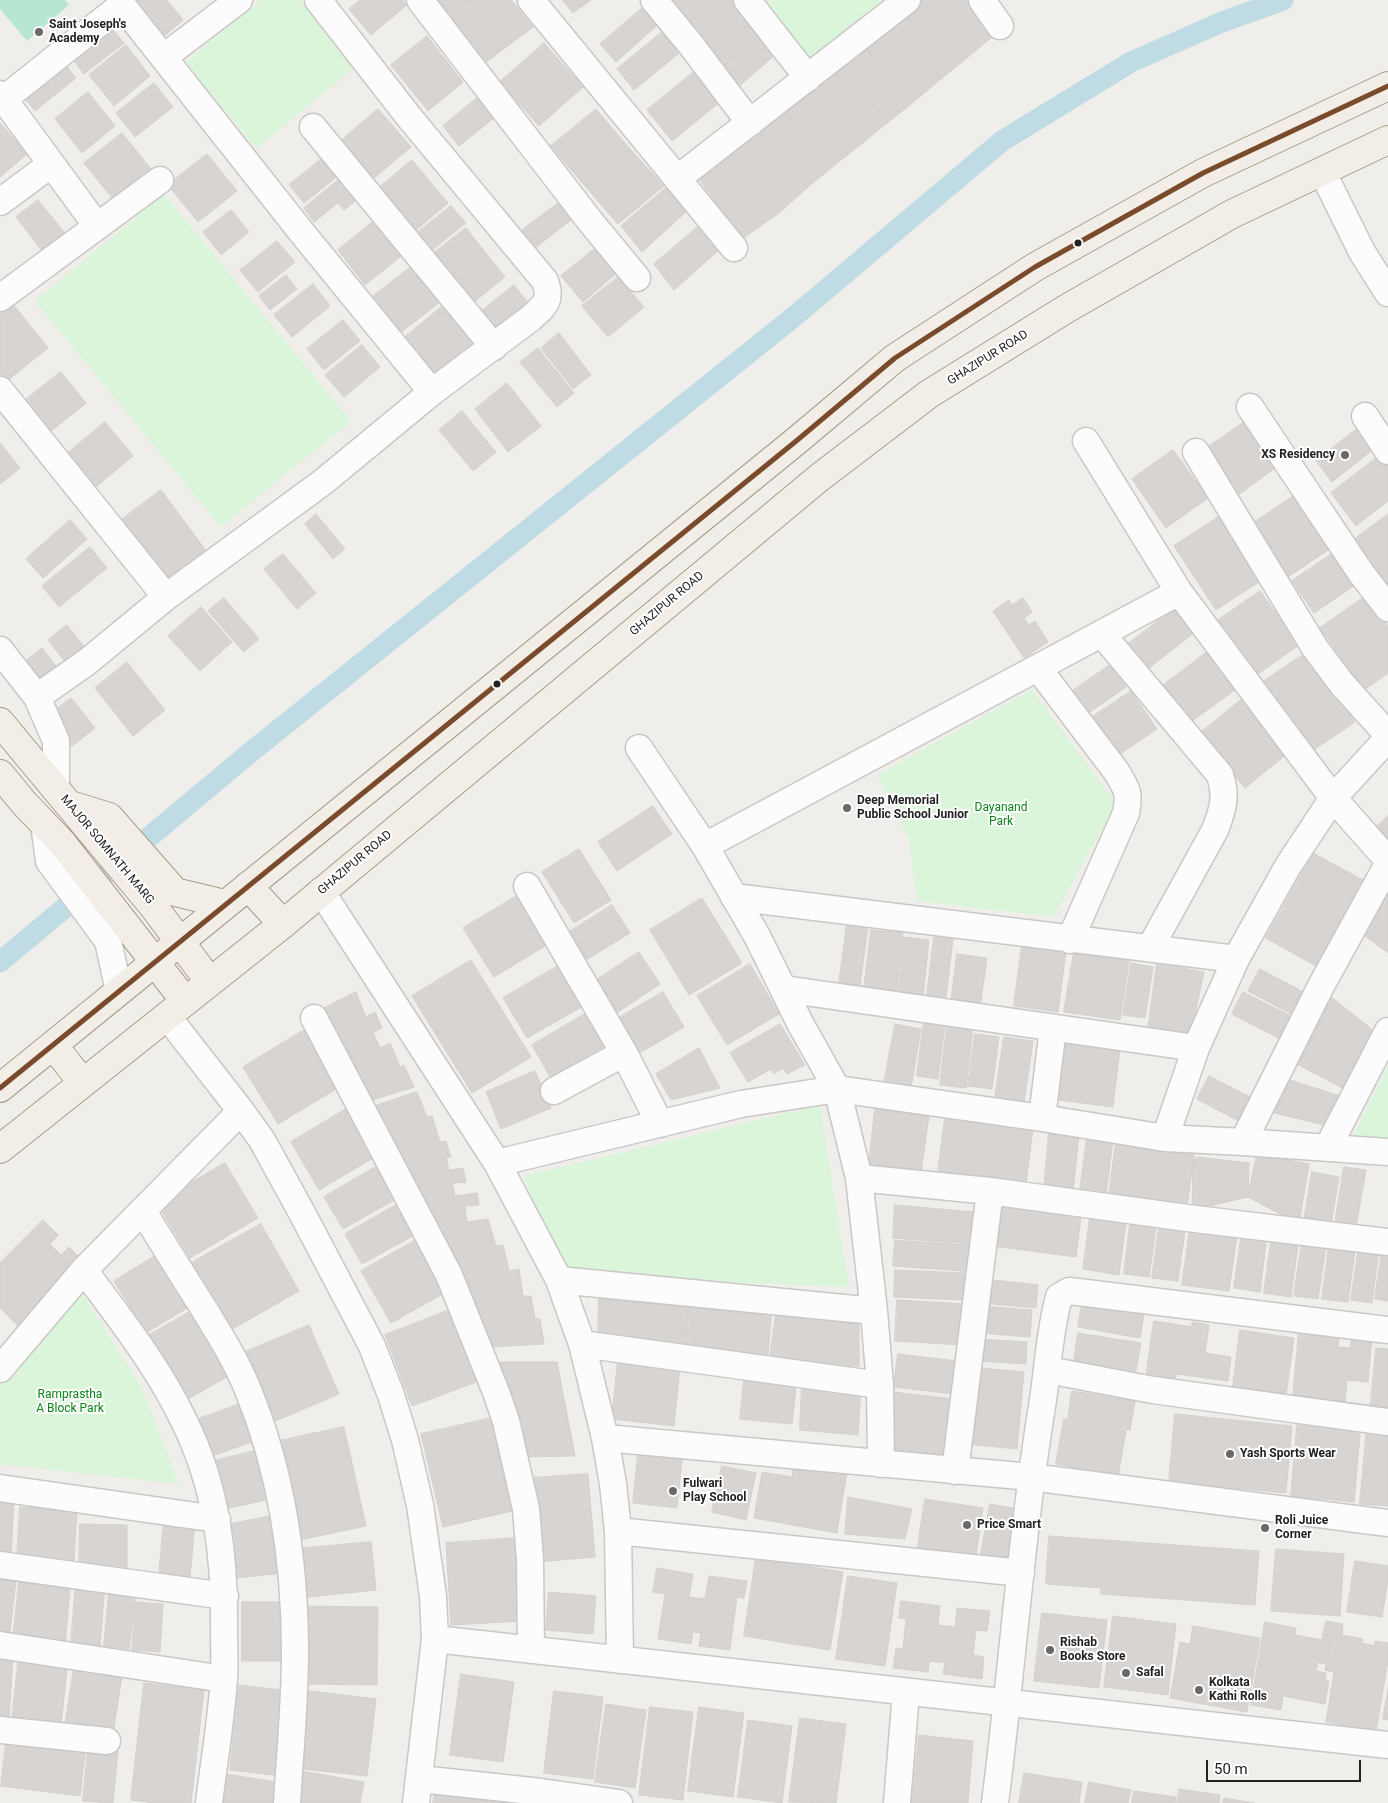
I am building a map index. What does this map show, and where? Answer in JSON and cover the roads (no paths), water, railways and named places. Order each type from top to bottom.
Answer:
[{"type":"main road","points":[[0,1088],[795,442],[895,358],[1035,267],[1204,172],[1388,86]]},
{"type":"main road","name":"GHAZIPUR ROAD","points":[[0,1149],[283,924],[820,477],[929,394],[1066,309],[1232,214],[1388,140]]},
{"type":"main road","name":"MAJOR SOMNATH MARG","points":[[0,722],[39,771],[63,797],[98,821],[163,898],[180,942],[210,982]]},
{"type":"main road","points":[[0,774],[12,801],[44,823],[56,853],[117,931],[155,962],[176,1009]]},
{"type":"main road","points":[[248,886],[283,924]]},
{"type":"main road","points":[[163,898],[225,904]]},
{"type":"main road","points":[[53,1044],[83,1082]]},
{"type":"street","points":[[164,57],[239,0]]},
{"type":"street","points":[[37,697],[86,662],[166,597],[323,482],[432,392],[494,347],[546,304],[549,292],[545,281],[409,117],[318,0]]},
{"type":"street","points":[[420,0],[637,278]]},
{"type":"street","points":[[531,0],[734,248]]},
{"type":"street","points":[[654,0],[750,123]]},
{"type":"street","points":[[747,0],[808,78]]},
{"type":"street","points":[[677,179],[906,0]]},
{"type":"street","points":[[982,0],[1000,26]]},
{"type":"street","points":[[97,226],[2,96],[122,4],[303,234],[432,392]]},
{"type":"street","points":[[312,127],[494,347]]},
{"type":"street","points":[[0,202],[50,164]]},
{"type":"street","points":[[1322,171],[1362,252],[1388,293]]},
{"type":"street","points":[[0,298],[160,180]]},
{"type":"street","points":[[0,390],[166,597]]},
{"type":"street","points":[[1250,407],[1361,573],[1388,608]]},
{"type":"street","points":[[1365,416],[1388,451]]},
{"type":"street","points":[[1086,441],[1179,592],[1333,798],[1388,862],[1321,986],[1243,1142]]},
{"type":"street","points":[[1165,1138],[1196,1048],[1236,959],[1288,866],[1333,798],[1388,737],[1342,684],[1315,648],[1196,452]]},
{"type":"street","points":[[705,846],[1179,592]]},
{"type":"street","points":[[1102,634],[1220,775],[1225,789],[1223,810],[1215,830],[1150,948]]},
{"type":"street","points":[[0,650],[37,697],[56,741],[63,797]]},
{"type":"street","points":[[1038,668],[1116,771],[1126,786],[1129,797],[1126,813],[1070,940]]},
{"type":"street","points":[[639,748],[705,846],[784,988],[800,1023],[837,1089],[859,1178],[874,1310],[880,1385],[881,1464]]},
{"type":"street","points":[[527,886],[624,1053],[660,1124]]},
{"type":"street","points":[[321,891],[497,1163],[560,1280],[582,1344],[605,1438],[613,1484],[618,1531],[620,1660]]},
{"type":"street","points":[[734,898],[1236,959]]},
{"type":"street","points":[[117,931],[111,949],[119,991]]},
{"type":"street","points":[[784,988],[1196,1048]]},
{"type":"street","points":[[176,1009],[262,1140],[307,1221],[372,1346],[391,1395],[405,1440],[420,1506],[433,1596],[434,1639],[418,1791],[541,1792],[619,1803]]},
{"type":"street","points":[[314,1018],[449,1274],[506,1421],[526,1509],[530,1559],[531,1650]]},
{"type":"street","points":[[1042,1118],[1053,1028]]},
{"type":"street","points":[[1328,1147],[1388,1031]]},
{"type":"street","points":[[554,1091],[624,1053]]},
{"type":"street","points":[[497,1163],[741,1104],[837,1089],[1042,1118],[1165,1138],[1388,1152]]},
{"type":"street","points":[[0,1368],[84,1270],[241,1110]]},
{"type":"street","points":[[859,1178],[990,1191],[1388,1242]]},
{"type":"street","points":[[955,1471],[990,1191]]},
{"type":"street","points":[[143,1211],[228,1348],[248,1390],[269,1451],[287,1536],[293,1580],[294,1698],[287,1803]]},
{"type":"street","points":[[84,1270],[141,1346],[163,1380],[185,1422],[199,1457],[217,1519],[225,1596],[224,1679],[208,1803]]},
{"type":"street","points":[[560,1280],[874,1310]]},
{"type":"street","points":[[995,1803],[1008,1703],[1031,1477],[1048,1370],[1055,1311],[1059,1298],[1069,1291],[1388,1330]]},
{"type":"street","points":[[582,1344],[880,1385]]},
{"type":"street","points":[[1048,1370],[1153,1390],[1388,1422]]},
{"type":"street","points":[[605,1438],[1031,1477],[1388,1523]]},
{"type":"street","points":[[0,1488],[217,1519]]},
{"type":"street","points":[[618,1531],[1021,1573]]},
{"type":"street","points":[[0,1565],[225,1596]]},
{"type":"street","points":[[434,1639],[1388,1745]]},
{"type":"street","points":[[0,1645],[224,1679]]},
{"type":"street","points":[[897,1803],[906,1692]]},
{"type":"street","points":[[0,1730],[107,1741]]},
{"type":"waterway","points":[[0,962],[252,751],[796,315],[1002,141],[1131,62],[1222,22],[1283,0]]},
{"type":"place","name":"Saint Joseph's Academy","points":[[39,32]]},
{"type":"place","name":"XS Residency","points":[[1345,455]]},
{"type":"place","name":"Deep Memorial Public School Junior","points":[[847,808]]},
{"type":"place","name":"Yash Sports Wear","points":[[1230,1454]]},
{"type":"place","name":"Fulwari Play School","points":[[673,1491]]},
{"type":"place","name":"Price Smart","points":[[967,1525]]},
{"type":"place","name":"Roli Juice Corner","points":[[1265,1528]]},
{"type":"place","name":"Rishab Books Store","points":[[1050,1650]]},
{"type":"place","name":"Safal","points":[[1126,1673]]},
{"type":"place","name":"Kolkata Kathi Rolls","points":[[1199,1690]]},
{"type":"park label","name":"Dayanand Park","points":[[1001,815]]},
{"type":"park label","name":"Ramprastha A Block Park","points":[[70,1402]]}]
